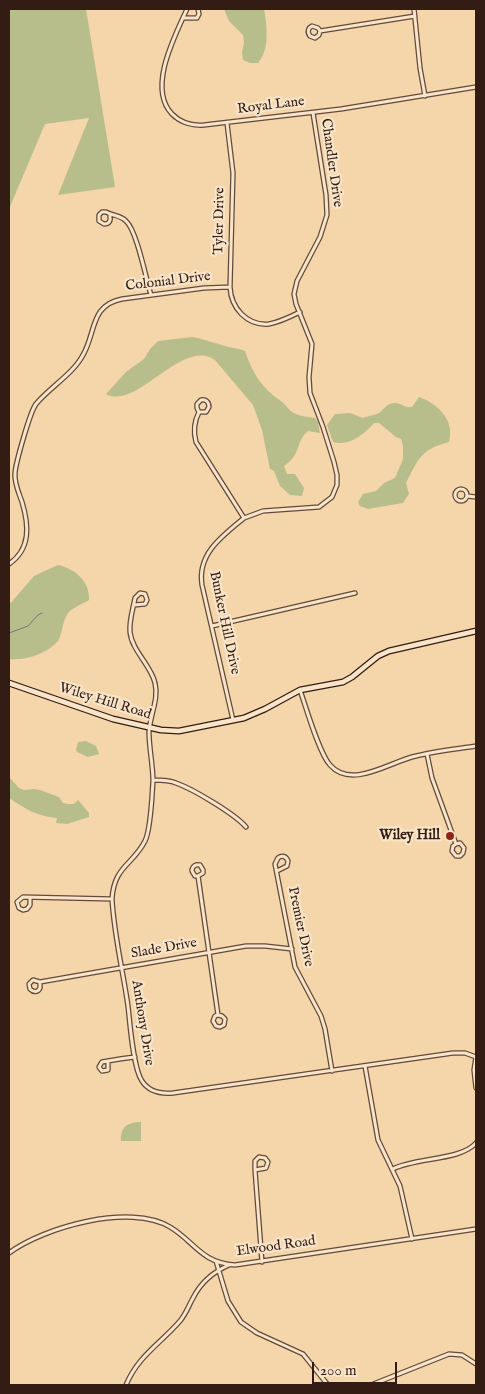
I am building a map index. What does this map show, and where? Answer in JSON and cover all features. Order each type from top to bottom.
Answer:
[{"type":"street","name":"Royal Lane","points":[[187,9],[163,73],[161,90],[164,102],[175,116],[190,124],[227,123],[313,113],[476,87]]},
{"type":"street","points":[[183,18],[197,18],[199,14],[198,9]]},
{"type":"street","points":[[414,9],[425,96]]},
{"type":"street","points":[[320,31],[415,16]]},
{"type":"street","name":"Chandler Drive","points":[[244,518],[263,510],[319,507],[330,500],[337,488],[338,478],[334,462],[324,427],[310,393],[309,377],[312,344],[295,297],[296,284],[320,237],[327,215],[326,195],[313,113]]},
{"type":"street","name":"Tyler Drive","points":[[227,123],[233,173],[231,298],[235,307],[242,315],[253,322],[272,323],[300,312]]},
{"type":"street","points":[[110,216],[111,220],[108,223],[104,224],[99,221],[98,217],[102,212],[106,212],[110,216],[122,217],[131,226],[151,295]]},
{"type":"street","name":"Colonial Drive","points":[[9,564],[20,552],[27,537],[27,524],[15,472],[33,408],[81,358],[95,321],[104,307],[118,299],[210,287],[230,288]]},
{"type":"street","points":[[207,401],[209,407],[207,411],[200,412],[196,406],[198,402],[207,401]]},
{"type":"street","points":[[200,412],[194,425],[196,442],[244,518]]},
{"type":"street","points":[[462,488],[466,491],[467,496],[464,500],[458,501],[455,498],[455,493],[458,489],[462,488]]},
{"type":"street","points":[[467,496],[476,497]]},
{"type":"street","name":"Bunker Hill Drive","points":[[234,721],[201,578],[203,562],[209,551],[244,518]]},
{"type":"street","points":[[140,592],[145,594],[147,598],[145,604],[134,605],[136,594],[140,592]]},
{"type":"street","points":[[212,626],[355,593]]},
{"type":"street","name":"Anthony Drive","points":[[134,605],[130,630],[131,636],[156,687],[150,727],[153,780],[146,837],[140,849],[120,871],[115,883],[112,899],[135,1057],[138,1072],[143,1082],[153,1091],[166,1094],[453,1053],[476,1057]]},
{"type":"street","name":"Wiley Hill Road","points":[[9,683],[111,718],[167,731],[179,730],[234,721],[256,713],[300,690],[336,684],[346,680],[386,652],[476,631]]},
{"type":"street","points":[[300,690],[326,759],[332,767],[340,772],[350,775],[373,772],[409,758],[476,746]]},
{"type":"street","points":[[427,754],[432,778],[456,844]]},
{"type":"street","points":[[153,780],[170,781],[183,785],[237,818],[246,827]]},
{"type":"street","points":[[456,844],[462,844],[464,854],[456,856],[452,853],[453,846],[456,844]]},
{"type":"street","name":"Premier Drive","points":[[277,871],[287,866],[288,861],[286,858],[280,857],[276,859],[277,871],[292,949],[298,973],[324,1022],[332,1071]]},
{"type":"street","points":[[198,876],[218,1015]]},
{"type":"street","points":[[30,898],[30,906],[27,909],[19,908],[17,904],[19,899],[30,898],[112,899]]},
{"type":"street","name":"Slade Drive","points":[[40,982],[252,945],[292,949]]},
{"type":"street","points":[[108,1061],[135,1057]]},
{"type":"street","points":[[476,1057],[474,1070],[476,1088]]},
{"type":"street","points":[[365,1066],[378,1140],[393,1168],[402,1192],[412,1239]]},
{"type":"street","points":[[393,1168],[402,1164],[465,1152],[476,1143]]},
{"type":"street","points":[[256,1170],[266,1168],[268,1162],[265,1158],[261,1157],[255,1163],[262,1262]]},
{"type":"street","name":"Elwood Road","points":[[9,1253],[24,1243],[42,1235],[93,1220],[119,1217],[162,1222],[200,1252],[216,1261],[231,1264],[262,1262],[476,1229]]},
{"type":"street","points":[[216,1261],[228,1301],[241,1322],[257,1333],[303,1354],[328,1385]]},
{"type":"street","points":[[126,1385],[138,1362],[180,1320],[202,1283],[219,1270],[231,1264]]},
{"type":"street","points":[[371,1385],[449,1354],[462,1355],[476,1364]]},
{"type":"green space","points":[[9,9],[86,9],[115,187],[58,195],[89,118],[45,124],[9,209]]},
{"type":"green space","points":[[224,9],[264,9],[267,30],[266,44],[258,63],[250,63],[243,60],[243,35],[229,21]]},
{"type":"green space","points":[[192,337],[245,351],[254,373],[268,391],[292,412],[315,418],[318,422],[320,433],[308,431],[301,439],[294,457],[284,466],[287,474],[295,474],[304,488],[302,496],[290,495],[280,486],[274,471],[270,469],[262,430],[253,405],[215,360],[202,356],[188,358],[131,393],[118,396],[106,394],[126,372],[144,359],[158,341]]},
{"type":"green space","points":[[419,397],[433,404],[447,420],[450,427],[449,442],[432,448],[418,461],[406,483],[409,494],[403,503],[368,509],[360,506],[358,502],[363,494],[376,491],[384,483],[395,478],[403,459],[401,439],[379,423],[374,423],[361,435],[350,441],[344,443],[333,442],[327,425],[335,414],[350,413],[363,418],[379,413],[393,403],[412,407]]},
{"type":"green space","points":[[58,565],[70,569],[80,577],[87,587],[89,600],[69,613],[64,621],[60,638],[48,650],[22,659],[9,659],[9,605],[34,576]]},
{"type":"green space","points":[[86,741],[96,746],[99,754],[88,757],[77,752],[78,742]]},
{"type":"green space","points":[[9,777],[19,788],[24,790],[40,790],[59,797],[63,803],[74,804],[78,800],[89,813],[89,817],[67,824],[56,823],[57,818],[43,816],[32,811],[9,798]]},
{"type":"green space","points":[[141,1122],[141,1141],[121,1141],[123,1129],[126,1126]]},
{"type":"waterway","points":[[9,633],[28,626],[42,613]]},
{"type":"place","name":"Wiley Hill","points":[[450,836]]}]
